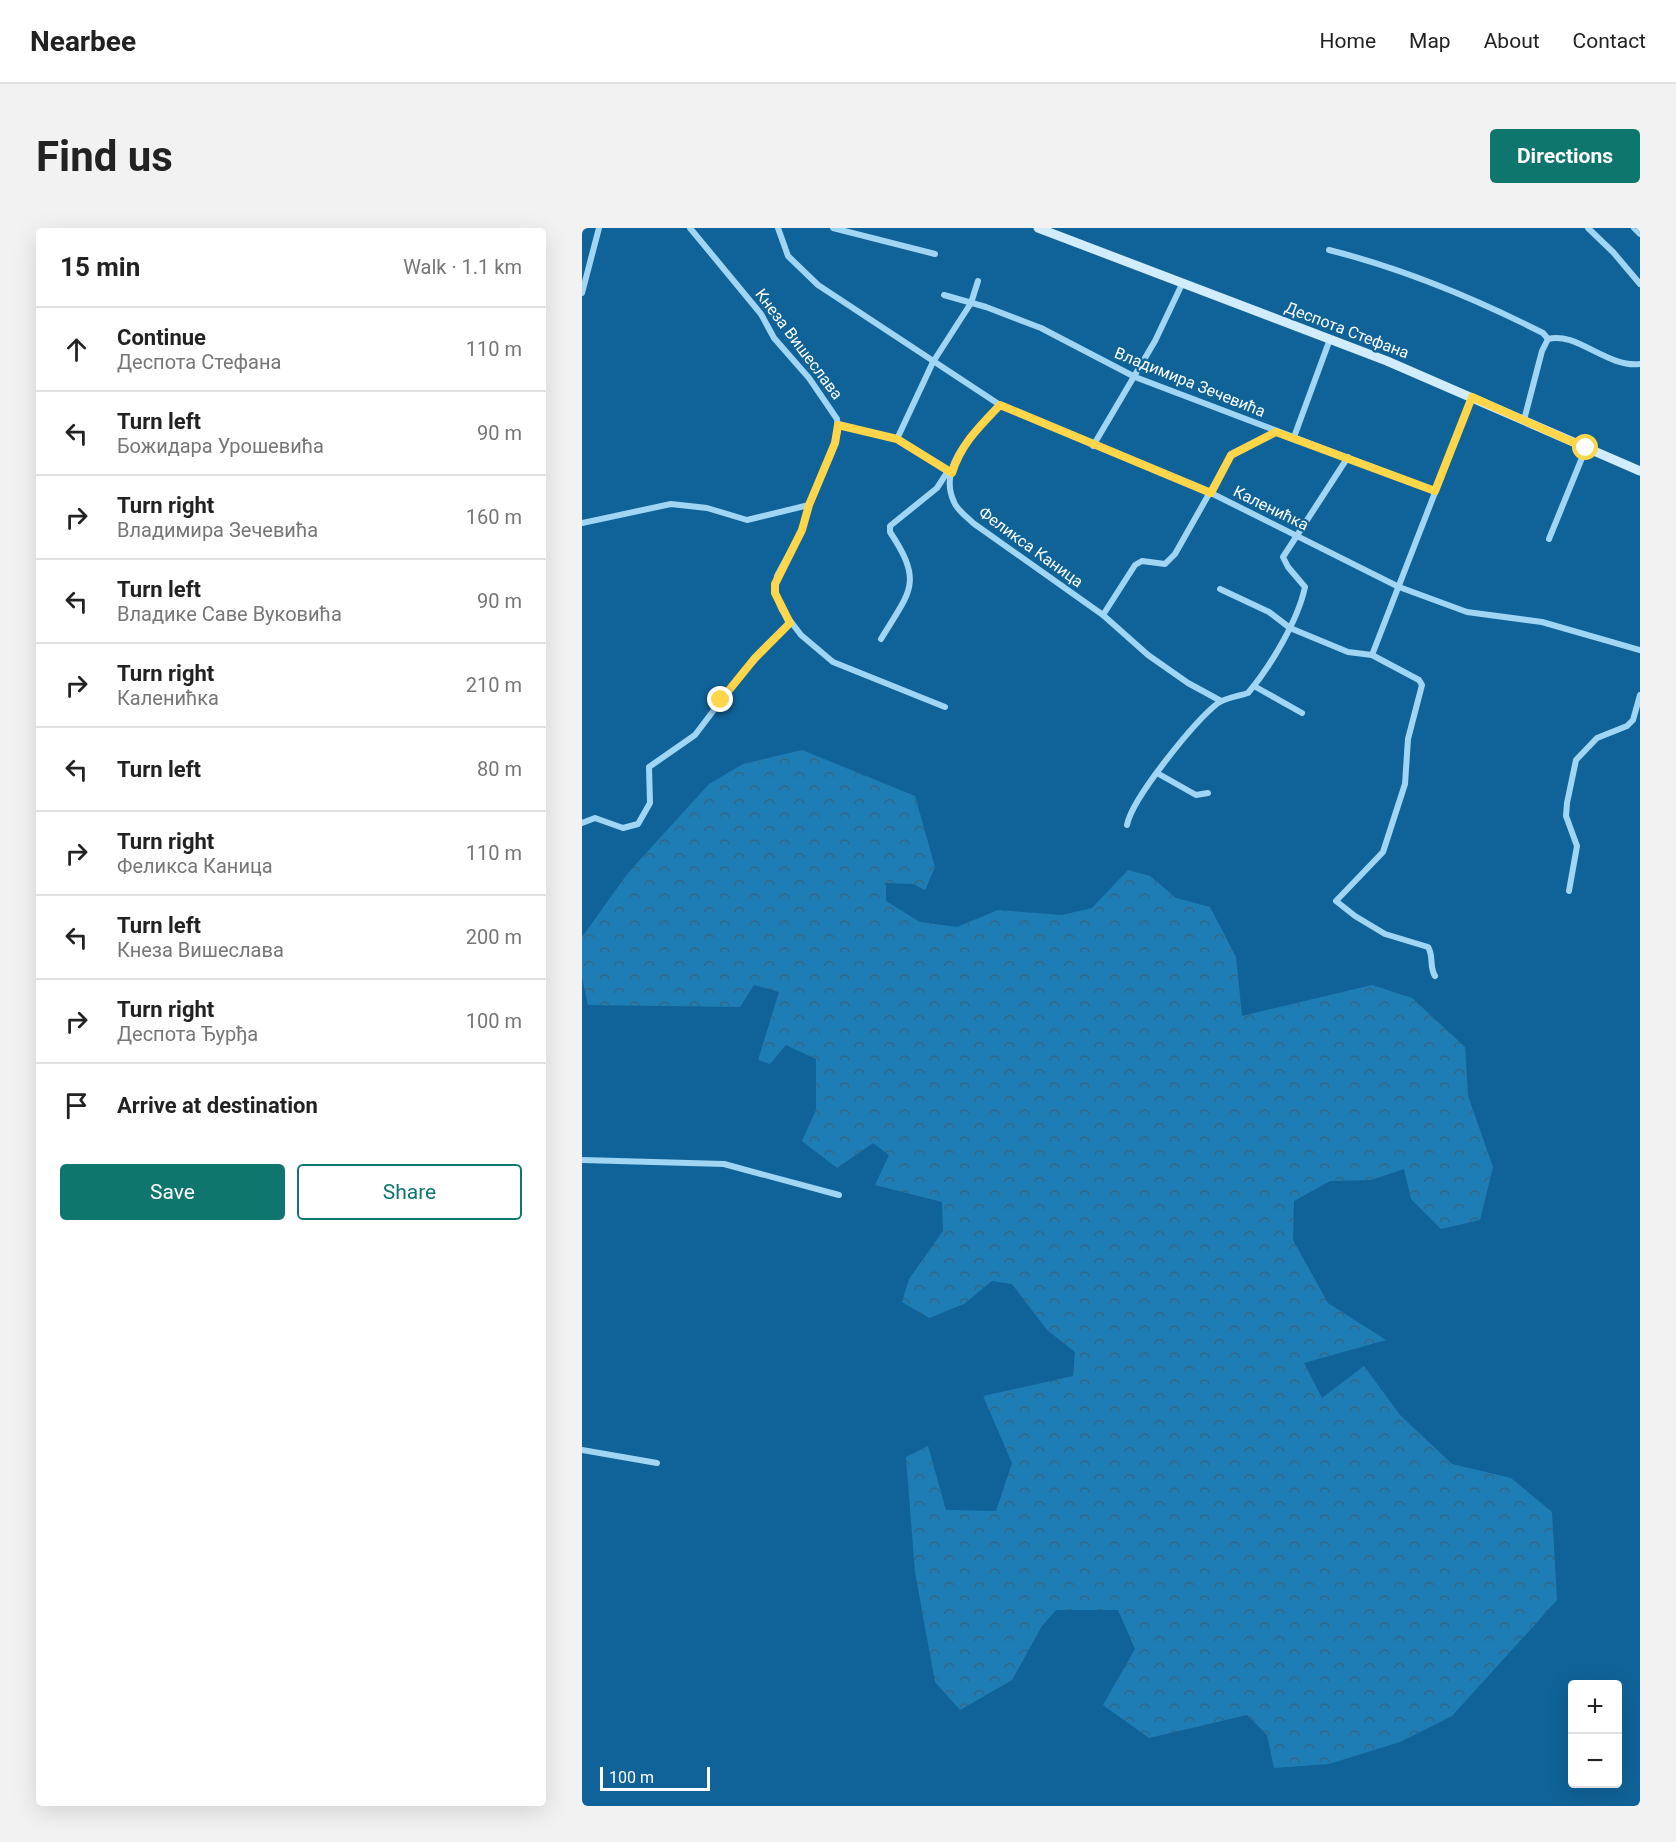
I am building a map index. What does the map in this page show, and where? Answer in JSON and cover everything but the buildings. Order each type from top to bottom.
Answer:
[{"type":"main road","name":"Деспота Стефана","points":[[1038,228],[1330,339],[1472,397],[1640,471]]},
{"type":"street","points":[[582,293],[584,279],[600,228]]},
{"type":"street","name":"Кнеза Вишеслава","points":[[690,228],[761,314],[774,338],[834,412],[838,425],[835,443],[809,505],[802,530],[775,584],[775,593],[790,623],[833,662],[945,706]]},
{"type":"street","name":"Каленићка","points":[[778,228],[788,256],[802,272],[834,297],[886,327],[897,338],[1000,405],[1093,446],[1211,493],[1399,587],[1467,612],[1542,622],[1640,650]]},
{"type":"street","points":[[833,228],[935,254]]},
{"type":"street","points":[[1588,228],[1613,252],[1640,284]]},
{"type":"street","points":[[1634,228],[1640,234]]},
{"type":"street","points":[[1329,250],[1382,263],[1479,300],[1543,333],[1548,339]]},
{"type":"street","points":[[897,439],[933,362],[971,303],[978,281]]},
{"type":"street","points":[[1093,446],[1135,377],[1183,282]]},
{"type":"street","name":"Владимира Зечевића","points":[[944,295],[1041,328],[1135,377],[1435,491]]},
{"type":"street","points":[[1524,420],[1542,351],[1548,339],[1556,336],[1621,364],[1640,364]]},
{"type":"street","points":[[1294,437],[1330,339]]},
{"type":"street","points":[[1372,655],[1472,397]]},
{"type":"street","points":[[881,639],[902,603],[910,575],[908,561],[890,532],[890,526],[937,488],[950,472],[966,441],[1000,405]]},
{"type":"street","points":[[838,425],[897,439],[950,472]]},
{"type":"street","points":[[1103,615],[1136,565],[1142,561],[1165,564],[1175,554],[1231,455],[1276,432]]},
{"type":"street","points":[[1549,539],[1586,448]]},
{"type":"street","points":[[1127,825],[1157,773],[1209,711],[1221,701],[1248,693],[1290,627],[1302,603],[1305,587],[1288,567],[1283,557],[1348,457]]},
{"type":"street","name":"Феликса Каница","points":[[950,472],[955,505],[973,523],[1103,615],[1148,655],[1188,683],[1221,701]]},
{"type":"street","points":[[582,523],[671,504],[707,508],[747,520],[809,505]]},
{"type":"street","points":[[1220,589],[1269,612],[1290,627],[1348,652],[1372,655],[1419,680],[1422,685],[1408,739],[1406,784],[1383,852],[1336,901],[1355,916],[1385,934],[1428,947],[1431,952],[1432,972],[1435,976]]},
{"type":"street","points":[[582,823],[595,818],[623,828],[638,824],[650,803],[648,774],[652,763],[674,751],[694,735],[742,673],[790,623]]},
{"type":"street","points":[[1254,686],[1302,713]]},
{"type":"street","points":[[1569,891],[1577,846],[1566,816],[1576,760],[1588,744],[1627,726],[1638,718],[1640,695]]},
{"type":"street","points":[[1157,773],[1196,795],[1208,793]]},
{"type":"street","points":[[582,1160],[723,1164],[839,1195]]},
{"type":"street","points":[[582,1450],[657,1463]]},
{"type":"green space","points":[[802,750],[915,796],[935,867],[925,890],[913,884],[886,883],[886,901],[920,922],[957,927],[998,910],[1062,915],[1092,908],[1128,870],[1150,876],[1176,898],[1210,907],[1236,957],[1242,1016],[1372,985],[1412,998],[1465,1047],[1468,1096],[1493,1167],[1480,1220],[1441,1229],[1411,1199],[1404,1169],[1371,1180],[1330,1181],[1294,1201],[1293,1240],[1328,1303],[1386,1340],[1304,1363],[1322,1398],[1364,1366],[1400,1415],[1452,1464],[1511,1478],[1552,1512],[1557,1600],[1452,1716],[1400,1742],[1329,1764],[1274,1768],[1267,1735],[1247,1715],[1149,1738],[1103,1705],[1135,1649],[1118,1610],[1056,1610],[1042,1626],[1012,1680],[960,1710],[935,1682],[915,1572],[906,1457],[928,1446],[946,1510],[996,1511],[1012,1463],[983,1396],[1073,1376],[1075,1352],[1047,1330],[1012,1284],[992,1281],[964,1304],[929,1318],[902,1302],[909,1279],[943,1231],[942,1202],[875,1185],[889,1155],[873,1143],[837,1168],[802,1141],[816,1110],[816,1059],[786,1045],[770,1064],[758,1060],[779,992],[754,985],[740,1007],[588,1005],[582,978],[582,937],[628,873],[709,784],[743,764]]},
{"type":"route","points":[[721,700],[755,658],[790,623],[775,593],[775,584],[802,530],[809,505],[814,498],[835,443],[838,425],[897,439],[952,473],[958,454],[966,441],[1000,405],[1093,446],[1211,493],[1226,461],[1235,451],[1276,432],[1435,491],[1472,397],[1586,448]]}]
